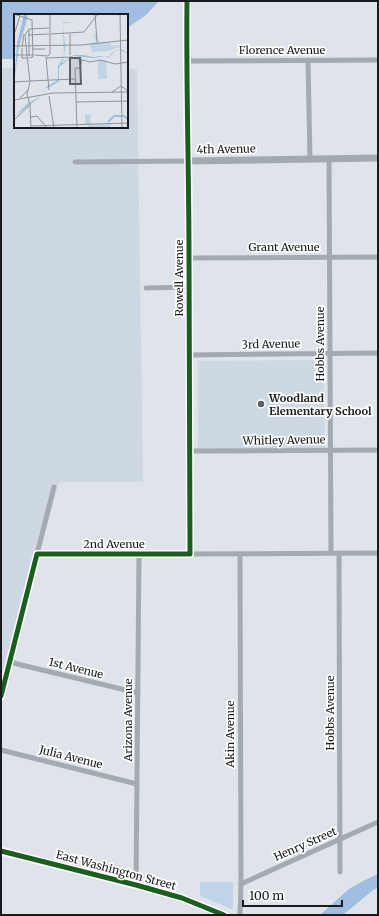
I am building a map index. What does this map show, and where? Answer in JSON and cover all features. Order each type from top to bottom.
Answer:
[{"type":"street","name":"Rowell Avenue","points":[[186,1],[190,554]]},
{"type":"street","points":[[308,60],[310,159]]},
{"type":"street","name":"Florence Avenue","points":[[186,61],[378,60]]},
{"type":"street","name":"4th Avenue","points":[[75,162],[378,158]]},
{"type":"street","name":"Hobbs Avenue","points":[[329,159],[331,553]]},
{"type":"street","name":"Grant Avenue","points":[[189,258],[378,257]]},
{"type":"street","points":[[146,288],[189,288]]},
{"type":"street","name":"3rd Avenue","points":[[189,355],[378,354]]},
{"type":"street","name":"Whitley Avenue","points":[[190,451],[378,450]]},
{"type":"street","points":[[1,696],[54,487]]},
{"type":"street","name":"Hobbs Avenue","points":[[339,553],[340,872]]},
{"type":"street","name":"2nd Avenue","points":[[37,554],[139,555],[378,553]]},
{"type":"street","name":"Akin Avenue","points":[[240,554],[240,915]]},
{"type":"street","name":"Arizona Avenue","points":[[136,885],[139,555]]},
{"type":"street","name":"1st Avenue","points":[[10,662],[138,693]]},
{"type":"street","name":"Julia Avenue","points":[[1,750],[137,784]]},
{"type":"street","name":"Henry Street","points":[[241,884],[378,822]]},
{"type":"street","name":"East Washington Street","points":[[1,851],[182,898],[224,915]]},
{"type":"shaded area","points":[[1,68],[14,68],[14,128],[128,128],[128,68],[137,69],[143,482],[59,482],[1,689]]},
{"type":"shaded area","name":"Woodland Elementary School","points":[[323,360],[325,448],[198,449],[198,361]]},
{"type":"shaded area","points":[[200,882],[233,882],[232,909],[200,896]]},
{"type":"water","points":[[1,1],[159,1],[146,15],[128,27],[128,14],[14,14],[14,59],[1,59]]},
{"type":"water","points":[[378,874],[378,888],[373,890],[343,915],[320,915],[349,889]]},
{"type":"cycle path","points":[[1,696],[37,554],[190,554],[187,1]]},
{"type":"cycle path","points":[[1,851],[182,898],[224,915]]},
{"type":"place","name":"Woodland Elementary School","points":[[261,404]]}]
